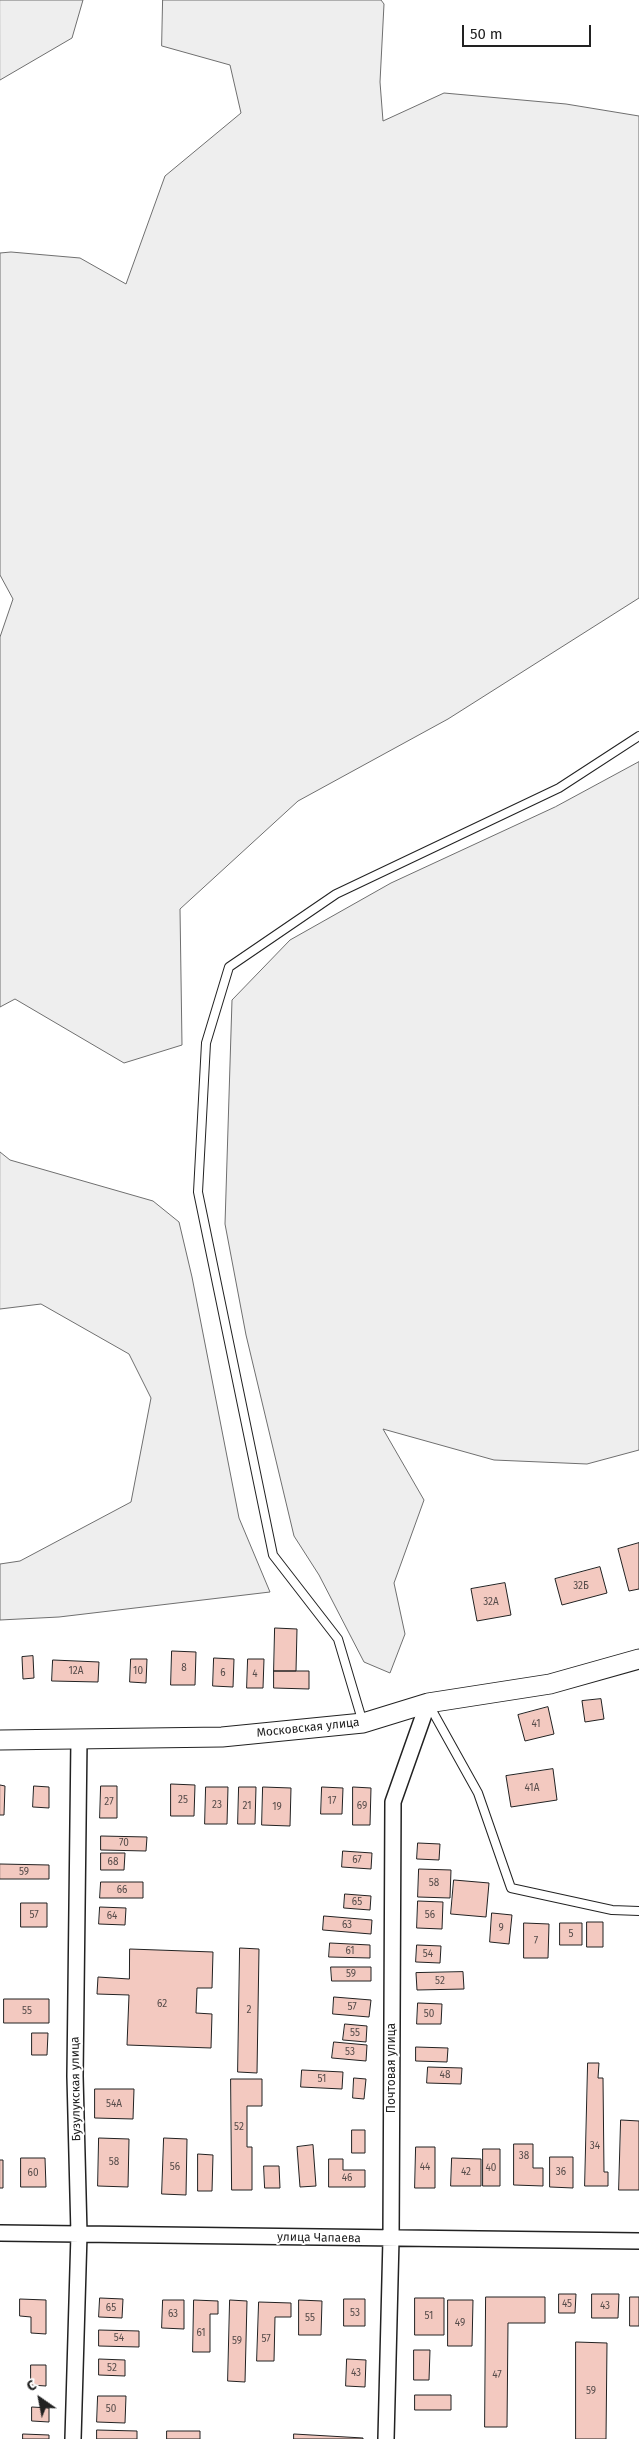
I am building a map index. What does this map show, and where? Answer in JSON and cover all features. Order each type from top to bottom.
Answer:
[{"type":"street","name":"Московская улица","points":[[0,1740],[222,1737],[363,1723],[428,1703],[550,1684],[639,1659]]},
{"type":"street","name":"Почтовая улица","points":[[386,2439],[391,2239],[393,1802],[428,1703]]},
{"type":"street","name":"Бузулукская улица","points":[[73,2439],[79,2234],[75,2076],[79,1739]]},
{"type":"street","name":"улица Чапаева","points":[[0,2233],[639,2241]]},
{"type":"lane","points":[[363,1723],[338,1639],[273,1555],[198,1192],[206,1043],[229,967],[336,894],[559,788],[639,736]]},
{"type":"lane","points":[[428,1703],[478,1793],[511,1888],[612,1910],[639,1911]]},
{"type":"shaded area","points":[[0,0],[83,0],[72,38],[0,80]]},
{"type":"shaded area","points":[[163,0],[381,0],[384,4],[380,82],[383,121],[444,93],[566,104],[639,116],[639,598],[448,719],[298,801],[180,909],[182,1045],[124,1063],[15,999],[0,1007],[0,637],[13,599],[0,575],[0,253],[11,252],[80,258],[126,284],[165,176],[241,113],[230,65],[162,46]]},
{"type":"shaded area","points":[[639,762],[639,1450],[587,1464],[494,1460],[383,1429],[424,1500],[394,1583],[405,1634],[390,1673],[364,1662],[319,1575],[294,1536],[246,1335],[225,1224],[232,1000],[290,940],[391,883],[555,807]]},
{"type":"shaded area","points":[[0,1152],[10,1160],[153,1201],[179,1222],[192,1277],[239,1518],[270,1592],[59,1617],[0,1620],[0,1564],[20,1561],[131,1502],[151,1398],[129,1354],[41,1304],[0,1309]]},
{"type":"building","points":[[639,1543],[639,1589],[629,1591],[618,1549]]},
{"type":"building","points":[[600,1567],[607,1593],[562,1605],[555,1579]]},
{"type":"building","points":[[505,1583],[511,1615],[477,1621],[471,1589]]},
{"type":"building","points":[[275,1628],[297,1629],[296,1671],[274,1671]]},
{"type":"building","points":[[172,1651],[196,1652],[195,1685],[171,1685]]},
{"type":"building","points":[[33,1656],[34,1678],[23,1679],[22,1657]]},
{"type":"building","points":[[214,1658],[234,1659],[233,1687],[213,1686]]},
{"type":"building","points":[[131,1659],[147,1659],[146,1683],[130,1682]]},
{"type":"building","points":[[248,1659],[264,1659],[263,1688],[247,1688]]},
{"type":"building","points":[[53,1660],[99,1662],[98,1682],[52,1681]]},
{"type":"building","points":[[274,1671],[309,1671],[309,1689],[274,1688]]},
{"type":"building","points":[[601,1699],[604,1719],[585,1722],[582,1701]]},
{"type":"building","points":[[548,1707],[554,1734],[525,1741],[518,1715]]},
{"type":"building","points":[[553,1769],[557,1800],[511,1807],[506,1776]]},
{"type":"building","points":[[171,1784],[195,1785],[194,1816],[171,1816]]},
{"type":"building","points":[[0,1785],[5,1786],[4,1815],[0,1815]]},
{"type":"building","points":[[34,1786],[49,1787],[49,1808],[33,1807]]},
{"type":"building","points":[[101,1786],[117,1786],[117,1818],[100,1818]]},
{"type":"building","points":[[206,1787],[228,1787],[227,1824],[205,1824]]},
{"type":"building","points":[[239,1787],[256,1787],[255,1824],[238,1824]]},
{"type":"building","points":[[263,1787],[291,1788],[290,1826],[262,1825]]},
{"type":"building","points":[[322,1787],[343,1788],[342,1814],[321,1814]]},
{"type":"building","points":[[353,1787],[371,1788],[370,1825],[353,1825]]},
{"type":"building","points":[[101,1836],[147,1837],[146,1851],[101,1850]]},
{"type":"building","points":[[418,1843],[440,1844],[439,1860],[417,1859]]},
{"type":"building","points":[[343,1851],[372,1853],[371,1869],[342,1867]]},
{"type":"building","points":[[101,1853],[125,1853],[124,1870],[101,1870]]},
{"type":"building","points":[[0,1864],[49,1865],[49,1879],[0,1879]]},
{"type":"building","points":[[419,1869],[451,1870],[450,1898],[418,1897]]},
{"type":"building","points":[[454,1880],[489,1883],[486,1917],[451,1914]]},
{"type":"building","points":[[101,1882],[143,1882],[143,1898],[100,1898]]},
{"type":"building","points":[[345,1894],[371,1896],[370,1910],[344,1908]]},
{"type":"building","points":[[418,1901],[443,1902],[442,1929],[417,1928]]},
{"type":"building","points":[[21,1903],[47,1903],[47,1927],[21,1927]]},
{"type":"building","points":[[100,1907],[126,1908],[125,1925],[99,1924]]},
{"type":"building","points":[[492,1913],[512,1915],[509,1944],[490,1942]]},
{"type":"building","points":[[324,1916],[372,1920],[371,1934],[323,1930]]},
{"type":"building","points":[[587,1922],[603,1922],[603,1947],[587,1947]]},
{"type":"building","points":[[524,1923],[549,1924],[548,1958],[524,1958]]},
{"type":"building","points":[[560,1923],[582,1923],[582,1945],[560,1945]]},
{"type":"building","points":[[330,1943],[370,1945],[370,1958],[329,1957]]},
{"type":"building","points":[[417,1945],[441,1946],[440,1963],[416,1962]]},
{"type":"building","points":[[240,1948],[259,1949],[257,2073],[238,2072]]},
{"type":"building","points":[[130,1949],[213,1952],[212,1988],[197,1988],[196,2013],[212,2014],[211,2048],[127,2045],[129,1995],[97,1994],[98,1977],[129,1979]]},
{"type":"building","points":[[331,1967],[371,1967],[371,1981],[332,1981]]},
{"type":"building","points":[[463,1972],[464,1989],[417,1990],[416,1973]]},
{"type":"building","points":[[334,1997],[371,2000],[369,2017],[333,2014]]},
{"type":"building","points":[[4,1999],[49,1999],[49,2023],[4,2023]]},
{"type":"building","points":[[418,2003],[442,2004],[441,2024],[417,2024]]},
{"type":"building","points":[[345,2024],[367,2026],[366,2042],[343,2040]]},
{"type":"building","points":[[32,2033],[48,2033],[47,2055],[32,2055]]},
{"type":"building","points":[[334,2042],[367,2045],[366,2061],[332,2058]]},
{"type":"building","points":[[416,2047],[448,2048],[447,2062],[416,2061]]},
{"type":"building","points":[[588,2063],[599,2063],[598,2078],[603,2078],[604,2172],[608,2172],[608,2186],[585,2186]]},
{"type":"building","points":[[428,2067],[462,2068],[461,2084],[427,2083]]},
{"type":"building","points":[[302,2070],[343,2072],[342,2089],[301,2087]]},
{"type":"building","points":[[354,2078],[366,2079],[364,2099],[353,2098]]},
{"type":"building","points":[[231,2079],[262,2079],[262,2106],[247,2106],[247,2147],[252,2147],[252,2190],[232,2190]]},
{"type":"building","points":[[95,2089],[134,2089],[133,2119],[95,2118]]},
{"type":"building","points":[[621,2120],[639,2121],[639,2190],[619,2190]]},
{"type":"building","points":[[352,2130],[365,2130],[365,2153],[352,2153]]},
{"type":"building","points":[[99,2138],[129,2139],[128,2187],[98,2186]]},
{"type":"building","points":[[164,2138],[187,2139],[186,2195],[162,2194]]},
{"type":"building","points":[[514,2144],[533,2144],[533,2168],[543,2168],[543,2186],[514,2185]]},
{"type":"building","points":[[313,2145],[316,2186],[300,2187],[297,2147]]},
{"type":"building","points":[[416,2147],[435,2147],[435,2188],[415,2188]]},
{"type":"building","points":[[483,2149],[500,2149],[500,2186],[483,2186]]},
{"type":"building","points":[[198,2154],[213,2155],[212,2191],[198,2191]]},
{"type":"building","points":[[550,2157],[573,2157],[573,2188],[550,2187]]},
{"type":"building","points":[[21,2158],[45,2158],[46,2187],[21,2187]]},
{"type":"building","points":[[452,2158],[481,2159],[481,2186],[451,2186]]},
{"type":"building","points":[[329,2159],[343,2159],[343,2170],[365,2170],[365,2187],[329,2187]]},
{"type":"building","points":[[0,2160],[3,2160],[3,2188],[0,2188]]},
{"type":"building","points":[[264,2166],[279,2166],[280,2188],[265,2188]]},
{"type":"building","points":[[559,2294],[576,2294],[575,2313],[559,2313]]},
{"type":"building","points":[[592,2294],[619,2294],[618,2318],[592,2318]]},
{"type":"building","points":[[486,2297],[545,2297],[545,2323],[508,2323],[507,2427],[485,2427]]},
{"type":"building","points":[[630,2297],[639,2297],[639,2326],[630,2326]]},
{"type":"building","points":[[100,2298],[123,2299],[122,2318],[99,2317]]},
{"type":"building","points":[[415,2298],[444,2298],[444,2335],[415,2335]]},
{"type":"building","points":[[20,2299],[46,2300],[46,2334],[31,2333],[31,2317],[20,2316]]},
{"type":"building","points":[[344,2299],[365,2299],[365,2326],[344,2326]]},
{"type":"building","points":[[163,2300],[184,2300],[184,2329],[162,2328]]},
{"type":"building","points":[[194,2300],[218,2301],[218,2314],[210,2314],[210,2352],[193,2352]]},
{"type":"building","points":[[230,2300],[247,2301],[245,2382],[228,2381]]},
{"type":"building","points":[[299,2300],[322,2301],[321,2335],[299,2335]]},
{"type":"building","points":[[448,2300],[473,2300],[472,2346],[448,2346]]},
{"type":"building","points":[[259,2302],[291,2303],[291,2317],[275,2317],[274,2361],[257,2361]]},
{"type":"building","points":[[99,2330],[139,2331],[139,2347],[99,2346]]},
{"type":"building","points":[[576,2342],[607,2343],[606,2439],[576,2439]]},
{"type":"building","points":[[414,2350],[430,2350],[429,2380],[414,2380]]},
{"type":"building","points":[[99,2359],[125,2360],[125,2376],[99,2375]]},
{"type":"building","points":[[347,2359],[366,2360],[365,2387],[346,2386]]},
{"type":"building","points":[[31,2365],[46,2365],[46,2386],[31,2385]]},
{"type":"building","points":[[415,2395],[451,2395],[451,2410],[415,2410]]},
{"type":"building","points":[[98,2396],[126,2396],[125,2423],[97,2422]]},
{"type":"building","points":[[32,2407],[49,2408],[49,2422],[32,2421]]},
{"type":"building","points":[[97,2430],[137,2431],[137,2439],[97,2439]]},
{"type":"building","points":[[167,2431],[200,2431],[200,2439],[167,2439]]},
{"type":"building","points":[[23,2434],[49,2435],[49,2439],[23,2439]]},
{"type":"building","points":[[294,2434],[363,2438],[363,2439],[294,2439]]}]
